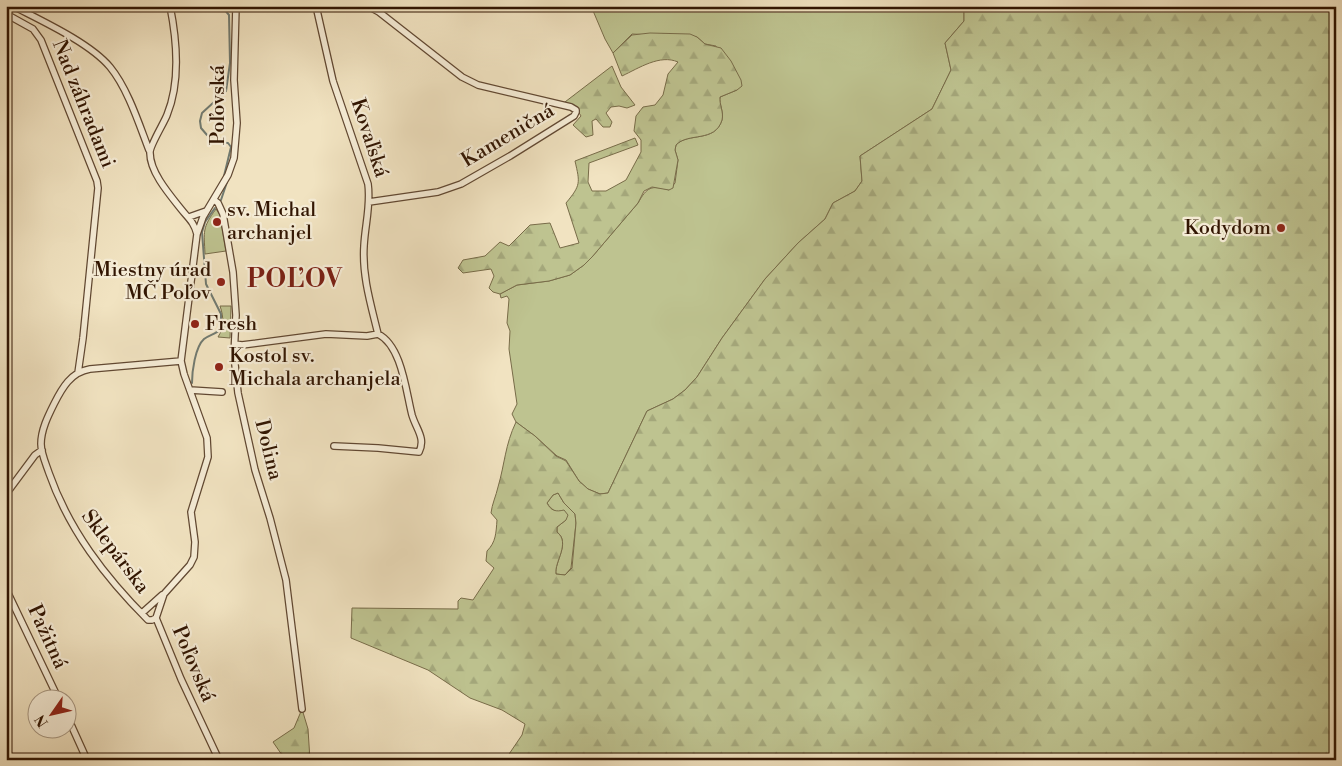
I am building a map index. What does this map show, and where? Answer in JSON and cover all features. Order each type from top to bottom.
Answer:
[{"type":"street","points":[[14,6],[79,42],[104,60],[118,78],[149,150],[150,160],[156,173],[179,207],[189,217],[197,234]]},
{"type":"street","points":[[149,150],[160,132],[168,113],[173,91],[176,45],[170,6]]},
{"type":"street","name":"Poľovská","points":[[219,760],[180,679],[156,618],[164,594],[190,565],[194,557],[195,542],[191,512],[208,457],[207,438],[181,361],[197,234],[201,222],[228,175],[234,158],[237,123],[234,80],[236,6]]},
{"type":"street","name":"Kovaľská","points":[[316,6],[333,81],[366,173],[369,191],[364,248],[366,286],[378,334],[385,337],[400,365],[412,418],[422,440],[419,452],[334,446]]},
{"type":"street","name":"Kameničná","points":[[368,6],[379,12],[462,77],[478,84],[571,107],[576,112],[574,116],[461,184],[438,192],[369,202]]},
{"type":"street","name":"Nad záhradami","points":[[6,14],[33,29],[41,40],[97,180],[83,338],[78,373]]},
{"type":"street","name":"Dolina","points":[[214,200],[220,207],[224,217],[232,272],[236,315],[234,356],[236,376],[255,470],[286,580],[302,709]]},
{"type":"street","points":[[189,217],[207,211]]},
{"type":"street","points":[[235,344],[242,345],[326,334],[367,336],[378,334]]},
{"type":"street","points":[[78,373],[90,369],[181,361]]},
{"type":"street","name":"Sklepárska","points":[[78,373],[59,392],[42,438],[42,450],[56,494],[76,533],[125,597],[150,620],[156,618]]},
{"type":"street","points":[[190,390],[222,392]]},
{"type":"street","points":[[6,494],[35,455],[42,450]]},
{"type":"street","name":"Pažitná","points":[[6,588],[53,688]]},
{"type":"street","points":[[142,613],[164,594]]},
{"type":"street","points":[[77,738],[87,760]]},
{"type":"green space","points":[[591,6],[964,6],[964,21],[945,43],[951,70],[932,109],[860,156],[862,181],[855,191],[833,203],[825,219],[798,243],[765,279],[722,338],[697,377],[685,390],[673,399],[647,411],[608,493],[600,494],[588,489],[579,481],[566,460],[557,456],[516,422],[512,414],[517,404],[509,349],[510,331],[507,323],[509,299],[507,296],[501,298],[500,294],[517,285],[549,281],[570,275],[584,265],[647,191],[654,188],[669,190],[675,183],[678,160],[675,150],[676,145],[681,141],[714,132],[722,120],[720,97],[737,90],[716,46],[705,44],[697,37],[632,34],[613,53]]},
{"type":"green space","points":[[964,6],[1336,6],[1336,760],[505,760],[522,735],[525,724],[502,710],[470,698],[428,670],[351,638],[352,608],[458,609],[458,601],[461,598],[473,600],[494,568],[486,561],[487,551],[494,541],[497,520],[491,513],[492,506],[507,446],[516,422],[535,436],[556,456],[566,461],[579,481],[588,489],[600,494],[608,493],[647,411],[673,399],[685,390],[697,377],[722,338],[765,279],[798,243],[825,219],[833,203],[855,191],[862,181],[860,156],[932,109],[951,70],[945,43],[964,21]],"holes":[[[558,493],[564,503],[575,514],[576,523],[572,568],[565,575],[556,574],[562,547],[561,536],[557,532],[557,527],[566,520],[568,515],[564,510],[556,511],[552,509],[547,503],[553,495]]]},
{"type":"green space","points":[[650,33],[690,34],[705,44],[721,48],[731,61],[741,80],[742,86],[720,97],[722,120],[714,132],[681,141],[676,145],[675,150],[678,160],[673,188],[669,190],[652,187],[644,191],[638,203],[592,257],[570,275],[549,281],[517,285],[500,294],[493,292],[489,288],[494,276],[491,269],[463,273],[458,268],[463,260],[485,256],[500,242],[509,246],[530,225],[550,223],[560,248],[579,243],[566,203],[577,188],[578,174],[575,161],[635,138],[638,145],[589,163],[588,182],[592,191],[606,191],[626,180],[641,152],[641,140],[634,131],[636,116],[643,107],[655,105],[663,95],[668,74],[678,62],[671,60],[657,61],[622,76],[613,53],[632,35]]},
{"type":"green space","points":[[612,66],[621,87],[635,105],[627,108],[611,107],[606,113],[612,122],[610,127],[603,127],[596,119],[592,121],[593,135],[586,137],[573,125],[581,116],[578,111],[561,105]]},
{"type":"green space","points":[[216,209],[220,215],[226,251],[205,254],[205,230],[208,221]]},
{"type":"green space","points":[[220,306],[231,306],[230,338],[218,337],[223,322]]},
{"type":"green space","points":[[558,493],[564,503],[575,514],[576,523],[571,568],[565,575],[556,574],[556,569],[562,547],[561,536],[557,532],[557,527],[566,520],[547,503],[553,495]]},
{"type":"green space","points":[[302,709],[308,729],[310,760],[275,760],[282,755],[273,742],[294,728]]},
{"type":"waterway","points":[[218,6],[229,15],[230,63],[226,91],[202,113],[200,121],[201,128],[207,135],[217,142],[228,143],[231,147],[224,176]]},
{"type":"waterway","points":[[221,200],[227,182]]},
{"type":"waterway","points":[[192,383],[198,348],[204,339],[221,329],[221,314],[206,284],[202,232],[205,222],[215,208]]},
{"type":"place","name":"sv. Michal archanjel","points":[[217,222]]},
{"type":"place","name":"Kodydom","points":[[1281,228]]},
{"type":"place","name":"Miestny úrad MČ Poľov","points":[[221,282]]},
{"type":"place","name":"Fresh","points":[[195,324]]},
{"type":"place","name":"Kostol sv. Michala archanjela","points":[[219,367]]},
{"type":"district","name":"POĽOV","points":[[295,279]]}]
